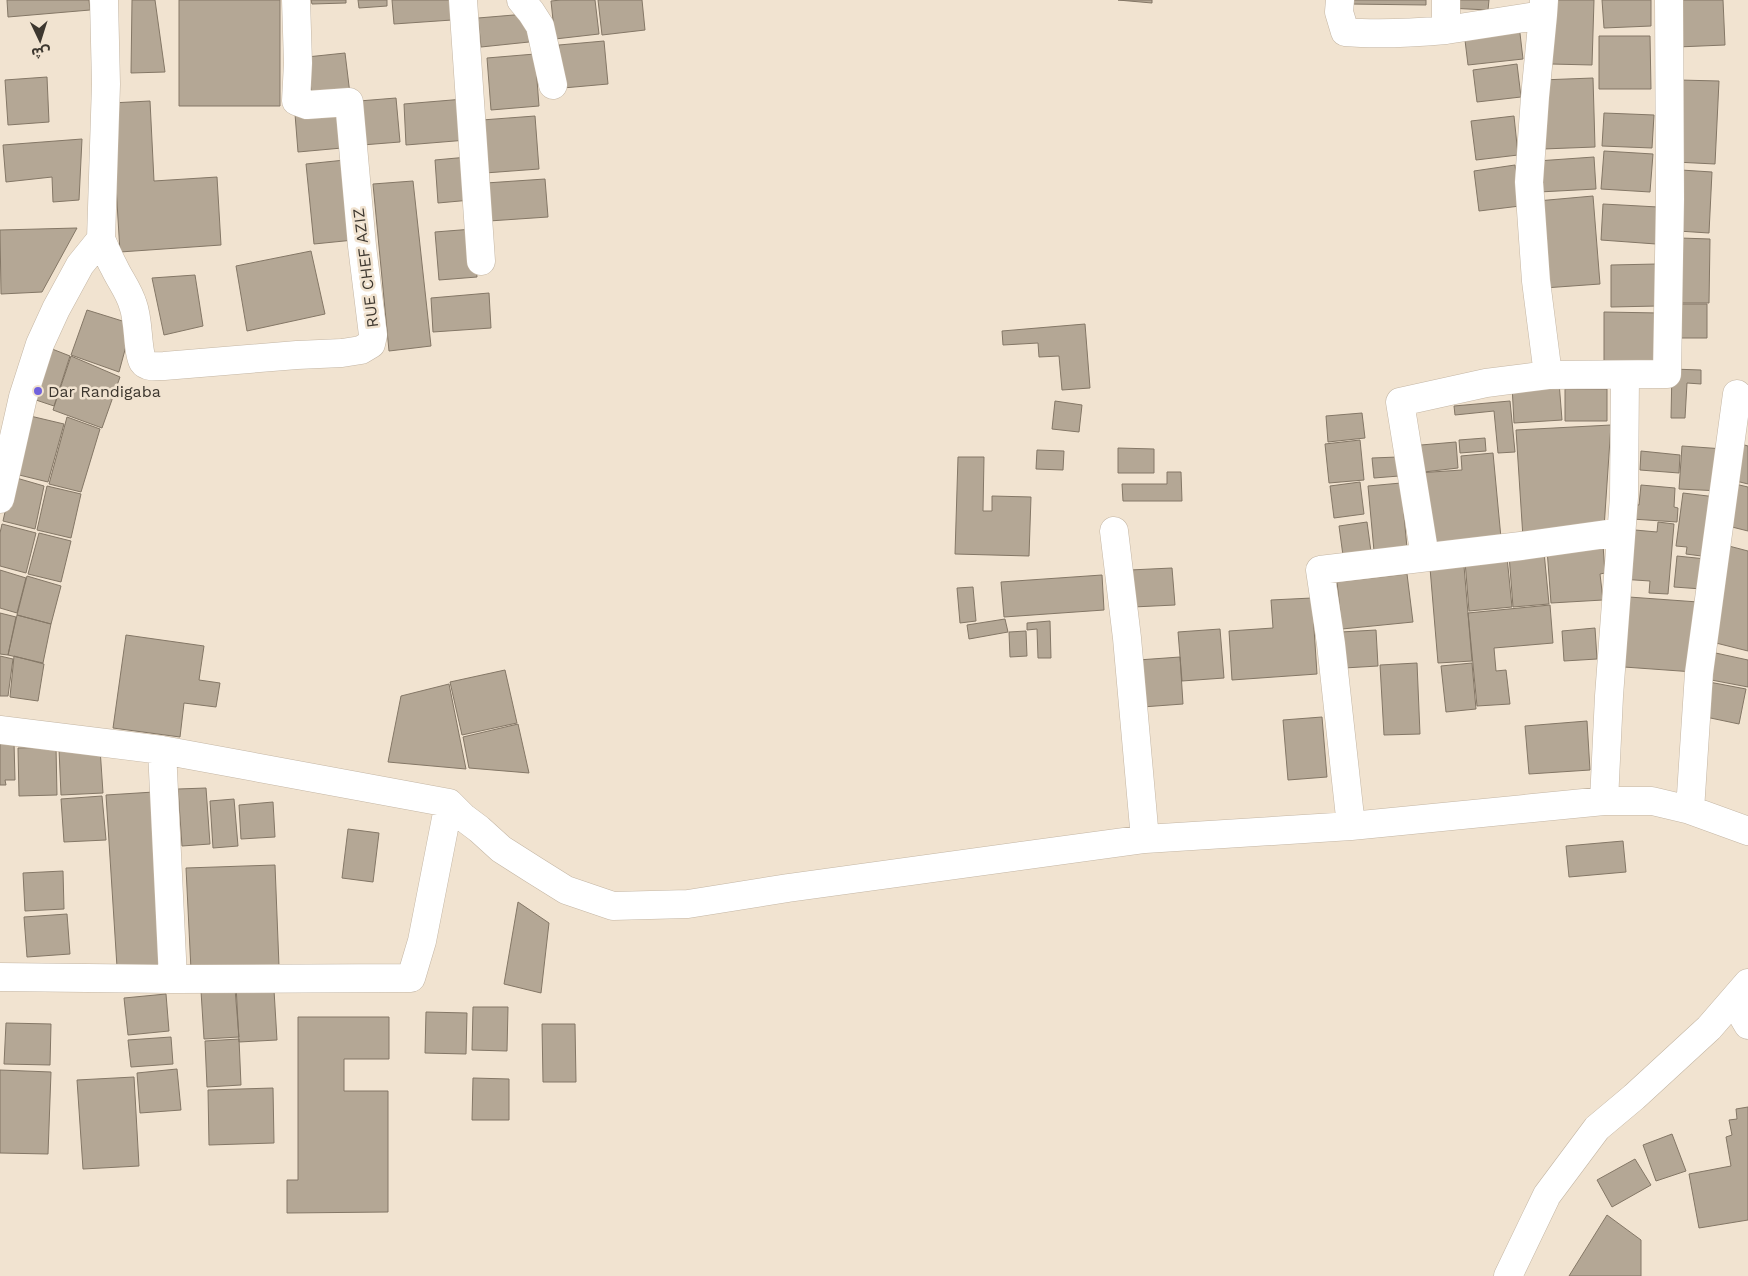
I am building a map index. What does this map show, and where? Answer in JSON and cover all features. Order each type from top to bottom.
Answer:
[{"type":"street","name":"RUE CHEF AZIZ","points":[[104,0],[106,84],[101,239],[113,267],[134,306],[142,360],[146,365],[164,366],[342,353],[361,350],[371,344],[372,335],[349,102],[307,105],[296,101],[298,63],[296,0]]},
{"type":"street","points":[[462,0],[481,261]]},
{"type":"street","points":[[522,0],[540,26],[553,85]]},
{"type":"street","points":[[1340,0],[1339,12],[1345,32],[1366,34],[1408,34],[1446,30],[1544,7],[1529,182],[1536,281],[1548,376]]},
{"type":"street","points":[[1446,0],[1446,30]]},
{"type":"street","points":[[1425,557],[1400,402],[1486,383],[1548,376],[1667,374],[1670,208],[1669,0]]},
{"type":"street","points":[[0,499],[23,397],[40,344],[56,309],[80,265],[101,239]]},
{"type":"street","points":[[1604,801],[1609,696],[1624,497],[1625,375]]},
{"type":"street","points":[[1690,810],[1699,673],[1737,394]]},
{"type":"street","points":[[1114,531],[1128,638],[1145,838]]},
{"type":"street","points":[[1351,826],[1331,644],[1320,570],[1620,532]]},
{"type":"street","points":[[0,730],[162,750],[450,803],[463,818],[479,829],[501,849],[534,870],[566,890],[613,906],[688,904],[788,888],[1145,838],[1351,826],[1604,801],[1652,801],[1690,810],[1748,832]]},
{"type":"street","points":[[162,750],[173,979]]},
{"type":"street","points":[[0,977],[173,979],[411,978],[422,941],[450,803]]},
{"type":"street","points":[[1741,992],[1748,1025]]},
{"type":"street","points":[[1508,1276],[1547,1195],[1597,1128],[1634,1097],[1709,1028],[1741,992]]},
{"type":"building","points":[[7,0],[89,0],[90,10],[8,17]]},
{"type":"building","points":[[132,0],[155,0],[165,72],[131,73]]},
{"type":"building","points":[[179,0],[280,0],[280,106],[179,106]]},
{"type":"building","points":[[311,0],[346,0],[346,3],[312,4]]},
{"type":"building","points":[[358,0],[387,0],[387,6],[359,8]]},
{"type":"building","points":[[392,0],[451,0],[452,20],[394,24]]},
{"type":"building","points":[[595,0],[599,34],[555,39],[551,1]]},
{"type":"building","points":[[598,0],[642,0],[645,30],[602,35]]},
{"type":"building","points":[[1118,0],[1152,0],[1152,3]]},
{"type":"building","points":[[1349,0],[1426,0],[1426,5],[1349,4]]},
{"type":"building","points":[[1448,0],[1489,0],[1488,10],[1448,8]]},
{"type":"building","points":[[1553,0],[1594,0],[1592,65],[1551,64]]},
{"type":"building","points":[[1602,0],[1651,0],[1651,26],[1604,28]]},
{"type":"building","points":[[1675,0],[1723,0],[1725,45],[1677,47]]},
{"type":"building","points":[[526,14],[529,42],[481,47],[478,18]]},
{"type":"building","points":[[1519,25],[1523,59],[1468,65],[1464,32]]},
{"type":"building","points":[[1599,36],[1650,36],[1651,89],[1599,89]]},
{"type":"building","points":[[604,41],[608,84],[563,88],[559,45]]},
{"type":"building","points":[[345,53],[350,94],[312,98],[307,57]]},
{"type":"building","points":[[535,54],[539,106],[491,110],[487,58]]},
{"type":"building","points":[[1517,64],[1521,97],[1477,102],[1473,70]]},
{"type":"building","points":[[47,77],[49,122],[8,125],[5,80]]},
{"type":"building","points":[[1593,78],[1595,147],[1543,149],[1541,80]]},
{"type":"building","points":[[1679,80],[1719,81],[1715,164],[1675,162]]},
{"type":"building","points":[[396,98],[400,142],[362,145],[359,101]]},
{"type":"building","points":[[464,99],[467,140],[406,145],[404,104]]},
{"type":"building","points":[[150,101],[154,181],[217,177],[221,245],[120,252],[111,103]]},
{"type":"building","points":[[338,110],[342,148],[298,152],[295,114]]},
{"type":"building","points":[[1604,113],[1654,115],[1652,148],[1602,146]]},
{"type":"building","points":[[535,116],[539,169],[485,173],[482,120]]},
{"type":"building","points":[[1514,116],[1518,155],[1476,160],[1471,121]]},
{"type":"building","points":[[82,139],[79,200],[53,202],[52,177],[6,182],[3,145]]},
{"type":"building","points":[[1604,151],[1653,154],[1650,192],[1601,189]]},
{"type":"building","points":[[468,157],[471,200],[438,203],[435,160]]},
{"type":"building","points":[[1594,157],[1596,189],[1539,192],[1537,161]]},
{"type":"building","points":[[345,160],[354,240],[314,244],[306,164]]},
{"type":"building","points":[[1515,165],[1520,206],[1479,211],[1474,171]]},
{"type":"building","points":[[1681,170],[1712,172],[1709,233],[1678,231]]},
{"type":"building","points":[[545,179],[548,217],[489,221],[486,183]]},
{"type":"building","points":[[413,181],[431,346],[389,351],[373,184]]},
{"type":"building","points":[[1593,196],[1600,284],[1544,288],[1537,201]]},
{"type":"building","points":[[1603,204],[1658,207],[1656,244],[1601,240]]},
{"type":"building","points":[[77,228],[42,292],[1,294],[0,230]]},
{"type":"building","points":[[473,229],[477,277],[439,280],[435,232]]},
{"type":"building","points":[[1680,238],[1710,239],[1709,303],[1679,303]]},
{"type":"building","points":[[311,251],[325,314],[247,331],[236,266]]},
{"type":"building","points":[[1657,264],[1658,306],[1611,307],[1611,265]]},
{"type":"building","points":[[195,275],[203,326],[164,335],[152,278]]},
{"type":"building","points":[[489,293],[491,328],[433,332],[431,298]]},
{"type":"building","points":[[1680,304],[1707,304],[1707,338],[1679,338]]},
{"type":"building","points":[[87,310],[132,324],[119,372],[71,355]]},
{"type":"building","points":[[1604,312],[1659,313],[1658,361],[1604,361]]},
{"type":"building","points":[[1085,324],[1090,388],[1062,390],[1059,356],[1039,357],[1038,343],[1003,345],[1002,331]]},
{"type":"building","points":[[47,347],[70,356],[54,406],[27,397]]},
{"type":"building","points":[[71,356],[120,377],[102,428],[53,410]]},
{"type":"building","points":[[1672,369],[1701,370],[1701,384],[1687,383],[1685,418],[1671,418]]},
{"type":"building","points":[[1559,382],[1562,420],[1514,423],[1512,385]]},
{"type":"building","points":[[1565,389],[1607,389],[1607,421],[1565,421]]},
{"type":"building","points":[[1055,401],[1082,405],[1079,432],[1052,429]]},
{"type":"building","points":[[1510,401],[1515,452],[1498,453],[1494,411],[1455,415],[1454,406]]},
{"type":"building","points":[[1362,413],[1365,438],[1328,442],[1326,416]]},
{"type":"building","points":[[26,415],[64,424],[48,482],[11,473]]},
{"type":"building","points":[[67,417],[100,429],[81,492],[49,484]]},
{"type":"building","points":[[1611,425],[1604,528],[1523,538],[1516,430]]},
{"type":"building","points":[[1485,438],[1486,451],[1460,453],[1459,440]]},
{"type":"building","points":[[1360,440],[1364,480],[1329,483],[1325,444]]},
{"type":"building","points":[[1456,442],[1458,468],[1424,472],[1421,445]]},
{"type":"building","points":[[1741,444],[1748,446],[1748,484],[1732,480]]},
{"type":"building","points":[[1682,446],[1724,449],[1721,491],[1679,489]]},
{"type":"building","points":[[1118,448],[1154,449],[1154,473],[1118,473]]},
{"type":"building","points":[[1037,450],[1064,451],[1063,470],[1036,469]]},
{"type":"building","points":[[1641,451],[1680,455],[1679,473],[1640,470]]},
{"type":"building","points":[[1493,453],[1501,538],[1427,545],[1417,473],[1462,470],[1461,456]]},
{"type":"building","points":[[958,457],[984,457],[983,511],[992,511],[992,496],[1031,497],[1029,556],[955,554]]},
{"type":"building","points":[[1398,457],[1399,476],[1374,478],[1372,458]]},
{"type":"building","points":[[1167,472],[1181,472],[1182,501],[1123,501],[1122,484],[1167,484]]},
{"type":"building","points":[[13,477],[44,486],[35,529],[3,521]]},
{"type":"building","points":[[1360,482],[1364,514],[1334,518],[1330,486]]},
{"type":"building","points":[[1401,483],[1407,548],[1374,551],[1368,486]]},
{"type":"building","points":[[1735,484],[1748,487],[1748,531],[1724,525]]},
{"type":"building","points":[[1641,485],[1675,488],[1674,507],[1678,508],[1677,522],[1632,519],[1633,505],[1639,505]]},
{"type":"building","points":[[47,486],[81,494],[71,538],[37,530]]},
{"type":"building","points":[[1683,493],[1716,497],[1709,557],[1686,554],[1687,547],[1676,546]]},
{"type":"building","points":[[1367,522],[1372,559],[1344,563],[1339,526]]},
{"type":"building","points":[[1658,522],[1674,524],[1668,594],[1649,593],[1650,581],[1620,579],[1624,529],[1657,532]]},
{"type":"building","points":[[2,524],[36,533],[26,573],[0,566],[0,533]]},
{"type":"building","points":[[39,533],[71,541],[61,582],[28,574]]},
{"type":"building","points":[[1603,545],[1605,573],[1600,574],[1603,600],[1551,603],[1547,549]]},
{"type":"building","points":[[1725,545],[1748,551],[1748,651],[1708,641]]},
{"type":"building","points":[[1544,552],[1549,604],[1513,607],[1509,555]]},
{"type":"building","points":[[1677,556],[1706,559],[1702,589],[1674,587]]},
{"type":"building","points":[[1507,557],[1512,607],[1469,611],[1465,561]]},
{"type":"building","points":[[1464,566],[1472,661],[1438,663],[1430,568]]},
{"type":"building","points":[[1172,568],[1175,605],[1133,607],[1130,570]]},
{"type":"building","points":[[0,570],[26,578],[17,613],[0,608]]},
{"type":"building","points":[[1407,574],[1413,622],[1342,629],[1337,582]]},
{"type":"building","points":[[1102,575],[1104,610],[1004,617],[1001,582]]},
{"type":"building","points":[[27,576],[61,586],[51,624],[17,615]]},
{"type":"building","points":[[973,587],[976,621],[960,623],[957,588]]},
{"type":"building","points":[[1629,597],[1698,602],[1694,672],[1624,667]]},
{"type":"building","points":[[1312,598],[1317,674],[1232,680],[1229,631],[1273,628],[1271,600]]},
{"type":"building","points":[[1550,605],[1553,643],[1494,648],[1496,671],[1506,670],[1510,704],[1477,706],[1468,613]]},
{"type":"building","points":[[0,613],[16,617],[8,655],[0,654]]},
{"type":"building","points":[[17,615],[51,624],[43,663],[8,655]]},
{"type":"building","points":[[1005,619],[1008,632],[969,639],[967,625]]},
{"type":"building","points":[[1050,621],[1051,658],[1038,658],[1037,629],[1027,630],[1027,623]]},
{"type":"building","points":[[1595,628],[1597,659],[1564,661],[1562,631]]},
{"type":"building","points":[[1220,629],[1224,678],[1182,681],[1178,632]]},
{"type":"building","points":[[1376,630],[1378,666],[1344,668],[1341,632]]},
{"type":"building","points":[[1026,631],[1027,656],[1010,657],[1009,632]]},
{"type":"building","points":[[126,635],[204,646],[199,680],[220,683],[216,707],[184,703],[180,737],[113,728]]},
{"type":"building","points":[[1711,652],[1748,660],[1748,687],[1706,679]]},
{"type":"building","points":[[0,656],[13,659],[8,696],[0,696]]},
{"type":"building","points":[[14,656],[44,664],[38,701],[10,697]]},
{"type":"building","points":[[1180,657],[1183,704],[1142,707],[1138,660]]},
{"type":"building","points":[[1417,663],[1420,734],[1384,735],[1380,665]]},
{"type":"building","points":[[1472,663],[1476,709],[1446,712],[1441,666]]},
{"type":"building","points":[[505,670],[517,723],[462,735],[450,682]]},
{"type":"building","points":[[1709,682],[1746,689],[1739,724],[1701,716]]},
{"type":"building","points":[[449,684],[466,769],[388,762],[401,696]]},
{"type":"building","points":[[1322,717],[1327,777],[1288,780],[1283,720]]},
{"type":"building","points":[[1587,721],[1590,770],[1529,774],[1525,726]]},
{"type":"building","points":[[518,724],[529,773],[469,768],[463,737]]},
{"type":"building","points":[[14,742],[15,780],[5,780],[6,785],[0,785],[0,743]]},
{"type":"building","points":[[56,747],[57,795],[19,796],[18,748]]},
{"type":"building","points":[[100,748],[103,793],[61,795],[59,749]]},
{"type":"building","points":[[206,788],[210,844],[182,846],[178,789]]},
{"type":"building","points":[[154,792],[162,966],[117,967],[106,795]]},
{"type":"building","points":[[102,796],[106,840],[64,842],[61,799]]},
{"type":"building","points":[[234,799],[238,846],[213,848],[210,801]]},
{"type":"building","points":[[273,802],[275,837],[241,839],[239,805]]},
{"type":"building","points":[[348,829],[379,833],[373,882],[342,878]]},
{"type":"building","points":[[1623,841],[1626,872],[1569,877],[1566,846]]},
{"type":"building","points":[[275,865],[279,966],[191,970],[186,868]]},
{"type":"building","points":[[63,871],[64,909],[25,911],[23,873]]},
{"type":"building","points":[[518,902],[549,923],[541,993],[504,984]]},
{"type":"building","points":[[67,914],[70,954],[27,957],[24,917]]},
{"type":"building","points":[[236,985],[274,990],[277,1040],[239,1042]]},
{"type":"building","points":[[235,989],[239,1037],[204,1039],[201,991]]},
{"type":"building","points":[[166,994],[169,1031],[128,1035],[124,998]]},
{"type":"building","points":[[473,1007],[508,1007],[507,1051],[472,1050]]},
{"type":"building","points":[[426,1012],[467,1013],[466,1054],[425,1053]]},
{"type":"building","points":[[298,1017],[389,1017],[389,1059],[344,1059],[344,1091],[388,1091],[388,1212],[287,1213],[287,1180],[298,1180]]},
{"type":"building","points":[[6,1023],[51,1024],[50,1065],[4,1064]]},
{"type":"building","points":[[542,1024],[575,1024],[576,1082],[543,1082]]},
{"type":"building","points":[[171,1037],[173,1064],[131,1067],[128,1040]]},
{"type":"building","points":[[239,1039],[241,1085],[207,1087],[205,1041]]},
{"type":"building","points":[[177,1069],[181,1110],[140,1113],[137,1073]]},
{"type":"building","points":[[0,1070],[51,1072],[48,1154],[0,1153]]},
{"type":"building","points":[[134,1077],[139,1166],[83,1169],[77,1080]]},
{"type":"building","points":[[473,1078],[509,1079],[509,1120],[472,1120]]},
{"type":"building","points":[[273,1088],[274,1143],[209,1145],[208,1090]]},
{"type":"building","points":[[1748,1107],[1748,1220],[1699,1228],[1689,1174],[1731,1166],[1726,1137],[1732,1135],[1729,1120],[1737,1119],[1736,1109]]},
{"type":"building","points":[[1672,1134],[1686,1171],[1656,1181],[1643,1145]]},
{"type":"building","points":[[1635,1159],[1651,1185],[1612,1207],[1597,1180]]},
{"type":"building","points":[[1607,1215],[1641,1240],[1641,1276],[1569,1276]]},
{"type":"place","name":"Dar Randigaba","points":[[38,391]]}]
